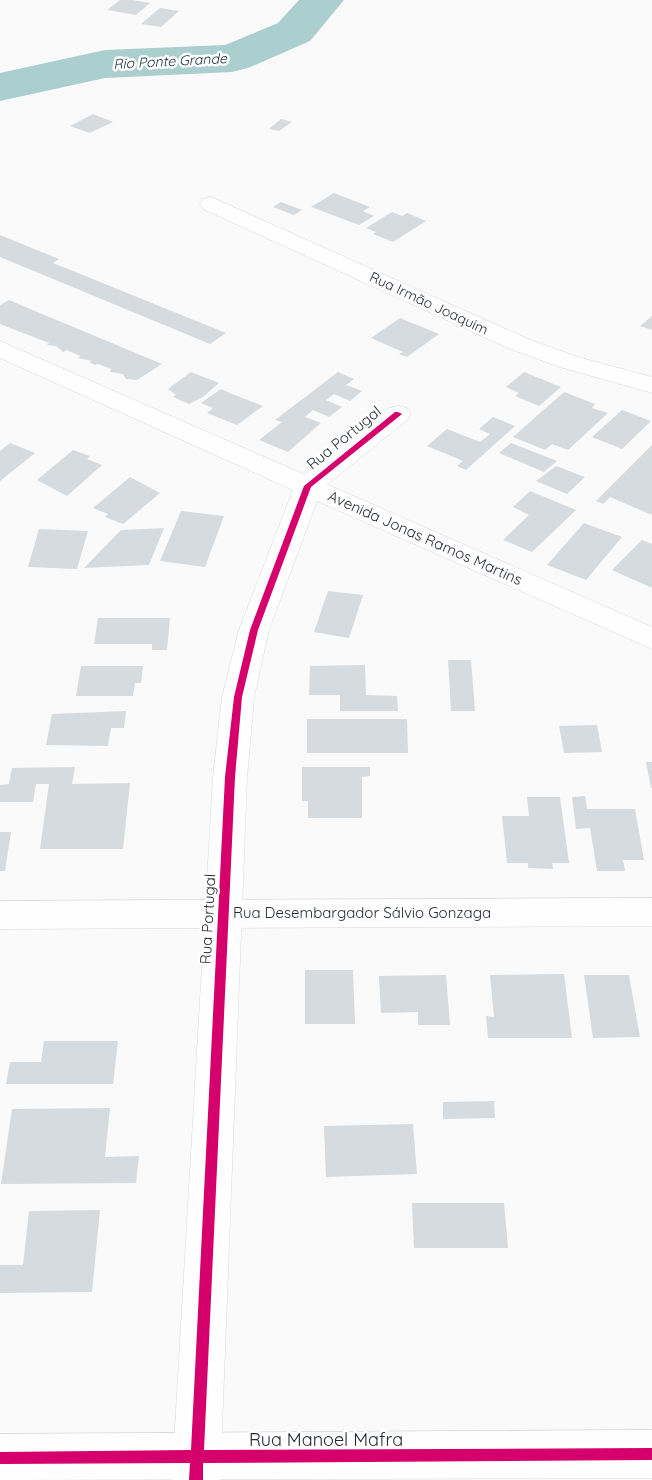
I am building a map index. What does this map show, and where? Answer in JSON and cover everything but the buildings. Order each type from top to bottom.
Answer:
[{"type":"street","name":"Rua Irmão Joaquim","points":[[212,204],[519,344],[569,362],[652,385]]},
{"type":"street","name":"Avenida Jonas Ramos Martins","points":[[0,349],[652,639]]},
{"type":"street","name":"Rua Portugal","points":[[196,1468],[230,777],[238,697],[254,630],[308,486],[398,414]]},
{"type":"street","name":"Rua Desembargador Sálvio Gonzaga","points":[[0,915],[652,912]]},
{"type":"street","name":"Rua Manoel Mafra","points":[[0,1458],[196,1468],[652,1454]]},
{"type":"waterway","name":"Rio Ponte Grande","points":[[0,87],[105,64],[232,58],[294,32],[323,0]]},
{"type":"cycle path","points":[[196,1480],[230,777],[238,697],[254,630],[308,486],[398,414]]},
{"type":"cycle path","points":[[0,1458],[652,1454]]}]
